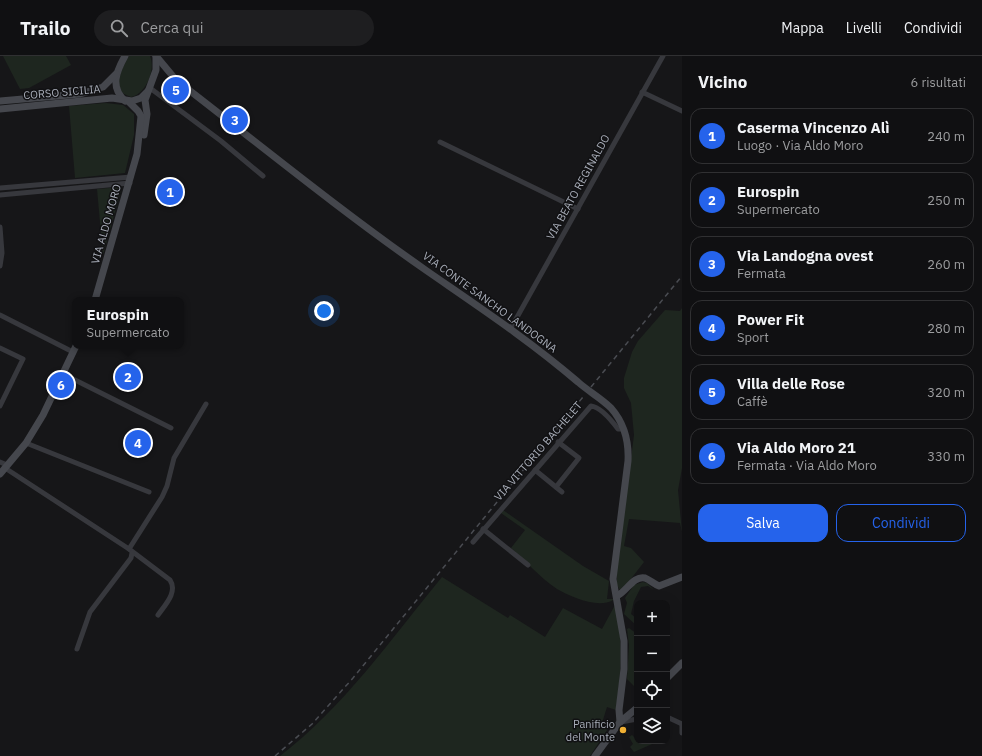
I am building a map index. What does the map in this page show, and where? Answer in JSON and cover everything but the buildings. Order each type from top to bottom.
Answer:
[{"type":"main road","points":[[125,56],[116,74],[116,89],[141,116],[137,154]]},
{"type":"main road","points":[[137,154],[145,134],[147,114],[145,100],[154,78],[156,56]]},
{"type":"main road","points":[[156,56],[176,80]]},
{"type":"main road","name":"CORSO SICILIA","points":[[0,101],[80,94],[103,87],[116,74]]},
{"type":"main road","points":[[154,78],[166,74],[176,80]]},
{"type":"main road","name":"VIA CONTE SANCHO LANDOGNA","points":[[176,80],[388,243],[511,328],[610,408],[620,420],[629,447],[614,579],[624,641],[624,669],[619,710],[620,722]]},
{"type":"main road","points":[[126,101],[141,98],[149,89]]},
{"type":"main road","name":"CORSO SICILIA","points":[[0,109],[112,98],[126,101]]},
{"type":"main road","name":"VIA ALDO MORO","points":[[96,297],[131,180],[137,154]]},
{"type":"main road","points":[[2,468],[26,443],[43,416],[74,349]]},
{"type":"main road","points":[[617,596],[623,593],[640,578],[644,578],[659,586],[682,577]]},
{"type":"main road","points":[[670,675],[682,663]]},
{"type":"main road","points":[[596,756],[620,722],[633,718]]},
{"type":"street","name":"VIA BEATO REGINALDO","points":[[511,328],[578,209],[591,182],[663,56]]},
{"type":"street","points":[[149,89],[221,141],[263,176]]},
{"type":"street","points":[[642,92],[682,111]]},
{"type":"street","points":[[440,142],[578,209]]},
{"type":"street","points":[[0,188],[131,180]]},
{"type":"street","points":[[0,195],[131,180]]},
{"type":"street","points":[[0,227],[0,266]]},
{"type":"street","points":[[0,315],[72,348]]},
{"type":"street","points":[[0,348],[23,359],[0,406]]},
{"type":"street","points":[[63,374],[171,428]]},
{"type":"street","points":[[77,648],[90,612],[131,558],[130,551],[167,486],[174,458],[206,404]]},
{"type":"street","name":"VIA VITTORIO BACHELET","points":[[473,542],[558,442],[591,406],[594,406],[610,418],[618,429],[624,429]]},
{"type":"street","points":[[556,487],[579,458],[558,442]]},
{"type":"street","points":[[26,443],[149,492]]},
{"type":"street","points":[[2,468],[130,551],[170,580],[172,584],[172,594],[158,615]]},
{"type":"street","points":[[535,470],[562,492]]},
{"type":"street","points":[[483,529],[528,566]]},
{"type":"street","points":[[670,718],[682,724],[682,733]]},
{"type":"shaded area","points":[[3,56],[66,56],[71,65],[29,88],[20,89]]},
{"type":"shaded area","points":[[129,56],[150,56],[152,62],[151,74],[145,86],[136,95],[131,97],[124,94],[119,85],[120,75]]},
{"type":"shaded area","points":[[106,103],[123,105],[134,114],[134,135],[125,173],[75,178],[69,106]]},
{"type":"shaded area","points":[[122,187],[103,255],[97,189]]},
{"type":"shaded area","points":[[682,308],[682,468],[678,490],[682,532],[680,523],[629,519],[624,546],[631,548],[644,562],[623,589],[620,590],[617,585],[617,570],[634,435],[631,403],[624,388],[624,378],[632,352],[638,341],[665,310],[680,311]]},
{"type":"shaded area","points":[[503,510],[583,566],[609,581],[607,599],[613,600],[600,603],[585,601],[557,589],[545,580],[511,548],[525,530],[501,513]]},
{"type":"shaded area","points":[[442,577],[508,618],[510,615],[545,637],[563,608],[602,629],[615,605],[621,645],[616,710],[607,707],[602,723],[609,727],[590,756],[280,756],[303,737],[346,694]]},
{"type":"shaded area","points":[[643,582],[647,583],[654,590],[648,586],[641,587],[634,600],[631,614],[634,616],[634,623],[624,614],[627,603],[625,598],[634,585]]},
{"type":"shaded area","points":[[629,628],[634,632],[634,686],[627,679],[629,645],[627,629]]},
{"type":"shaded area","points":[[632,735],[634,737],[634,744],[652,744],[634,752],[630,747],[633,744],[629,737]]},
{"type":"railway","points":[[591,387],[682,276]]},
{"type":"railway","points":[[275,756],[312,724],[353,678],[583,397]]},
{"type":"place","name":"Villa delle Rose","points":[[176,90]]},
{"type":"place","name":"Via Landogna ovest","points":[[235,120]]},
{"type":"place","name":"Caserma Vincenzo Alì","points":[[170,192]]},
{"type":"place","name":"Eurospin","points":[[128,377]]},
{"type":"place","name":"Via Aldo Moro 21","points":[[61,385]]},
{"type":"place","name":"Power Fit","points":[[138,443]]},
{"type":"place","name":"Panificio del Monte","points":[[623,730]]}]
